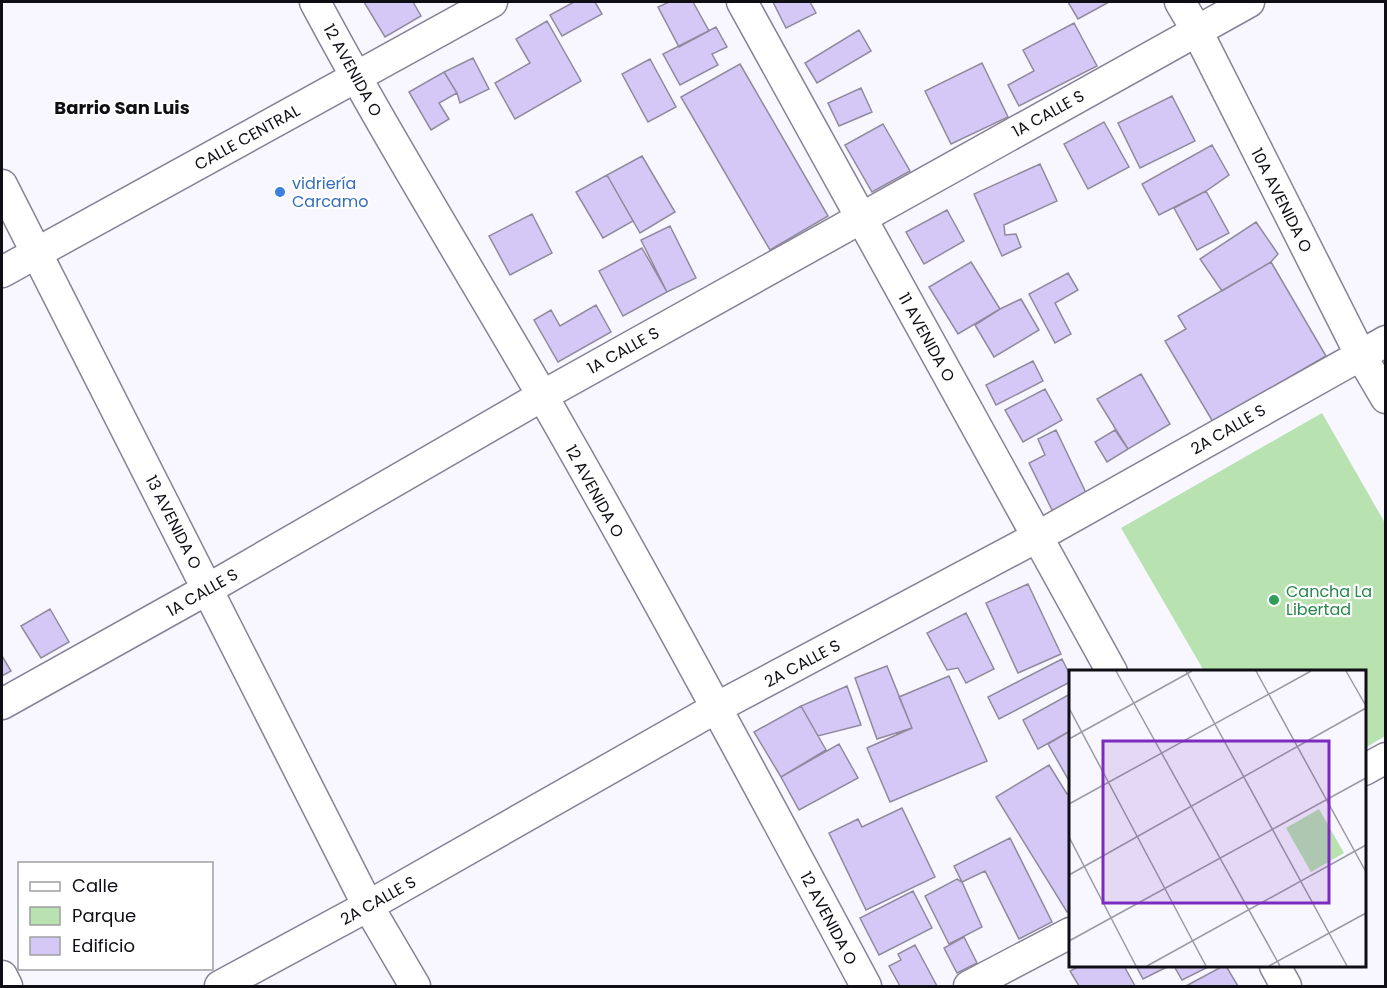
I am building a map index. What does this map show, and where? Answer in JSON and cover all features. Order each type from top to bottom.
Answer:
[{"type":"street","name":"12 AVENIDA O","points":[[315,2],[356,77],[542,396],[716,708],[866,987]]},
{"type":"street","name":"CALLE CENTRAL","points":[[2,272],[492,2]]},
{"type":"street","name":"11 AVENIDA O","points":[[742,2],[1111,670]]},
{"type":"street","name":"10A AVENIDA O","points":[[1180,2],[1373,347],[1386,398]]},
{"type":"street","name":"1A CALLE S","points":[[2,704],[208,589],[542,396],[1249,2]]},
{"type":"street","name":"13 AVENIDA O","points":[[2,185],[368,906],[415,987]]},
{"type":"street","name":"2A CALLE S","points":[[220,987],[368,906],[716,708],[1037,537],[1373,347]]},
{"type":"street","points":[[1366,769],[1386,758]]},
{"type":"street","points":[[969,987],[1069,934]]},
{"type":"street","points":[[1276,967],[1286,987]]},
{"type":"street","points":[[2,976],[7,987]]},
{"type":"green space","name":"Cancha La Libertad","points":[[1322,413],[1385,523],[1385,736],[1366,747],[1366,670],[1203,670],[1121,528]]},
{"type":"building","points":[[364,2],[413,2],[421,16],[385,37]]},
{"type":"building","points":[[574,2],[595,2],[602,14],[562,36],[550,15]]},
{"type":"building","points":[[669,2],[693,2],[709,31],[679,47],[658,7]]},
{"type":"building","points":[[773,2],[810,2],[816,13],[786,28]]},
{"type":"building","points":[[1068,2],[1109,2],[1078,19]]},
{"type":"building","points":[[547,21],[581,81],[515,119],[495,83],[530,63],[516,39]]},
{"type":"building","points":[[1074,23],[1097,66],[1019,106],[1008,85],[1034,71],[1023,50]]},
{"type":"building","points":[[716,27],[727,47],[712,54],[718,65],[680,85],[663,54]]},
{"type":"building","points":[[859,30],[871,51],[817,83],[805,63]]},
{"type":"building","points":[[473,58],[489,89],[460,103],[457,93],[444,72]]},
{"type":"building","points":[[650,59],[676,107],[648,122],[622,74]]},
{"type":"building","points":[[982,63],[1008,117],[951,144],[925,91]]},
{"type":"building","points":[[740,64],[828,216],[770,250],[681,97]]},
{"type":"building","points":[[444,72],[457,93],[439,103],[449,119],[431,130],[409,92]]},
{"type":"building","points":[[861,88],[872,112],[839,126],[828,103]]},
{"type":"building","points":[[1172,96],[1195,141],[1140,168],[1118,123]]},
{"type":"building","points":[[1104,122],[1129,167],[1088,189],[1064,144]]},
{"type":"building","points":[[883,124],[910,171],[872,192],[845,145]]},
{"type":"building","points":[[1212,145],[1229,175],[1206,191],[1159,215],[1142,184]]},
{"type":"building","points":[[642,156],[675,212],[640,233],[607,175]]},
{"type":"building","points":[[1040,164],[1057,201],[1004,225],[1005,235],[1016,234],[1021,247],[1002,256],[974,194]]},
{"type":"building","points":[[607,175],[633,221],[603,238],[576,192]]},
{"type":"building","points":[[1206,191],[1229,233],[1197,250],[1174,208]]},
{"type":"building","points":[[947,210],[964,241],[924,264],[906,232]]},
{"type":"building","points":[[532,214],[552,253],[510,275],[489,236]]},
{"type":"building","points":[[1256,222],[1278,254],[1271,262],[1222,291],[1200,259]]},
{"type":"building","points":[[670,226],[696,278],[667,292],[641,240]]},
{"type":"building","points":[[642,248],[667,292],[623,316],[599,271]]},
{"type":"building","points":[[971,262],[1000,309],[958,334],[929,287]]},
{"type":"building","points":[[1271,262],[1326,356],[1213,422],[1165,341],[1186,329],[1178,316]]},
{"type":"building","points":[[1068,273],[1078,290],[1055,303],[1071,334],[1055,343],[1029,294]]},
{"type":"building","points":[[1021,299],[1039,330],[994,357],[975,325]]},
{"type":"building","points":[[596,305],[611,332],[558,362],[534,320],[551,310],[560,326]]},
{"type":"building","points":[[1033,361],[1043,381],[996,405],[986,385]]},
{"type":"building","points":[[1141,374],[1170,424],[1128,449],[1097,399]]},
{"type":"building","points":[[1045,389],[1062,420],[1023,442],[1005,410]]},
{"type":"building","points":[[1056,430],[1088,497],[1054,514],[1029,463],[1045,455],[1038,439]]},
{"type":"building","points":[[1115,430],[1128,449],[1107,462],[1095,442]]},
{"type":"building","points":[[1028,584],[1061,654],[1018,673],[986,603]]},
{"type":"building","points":[[50,609],[69,642],[41,658],[21,626]]},
{"type":"building","points":[[966,613],[994,669],[966,683],[958,668],[947,670],[927,633]]},
{"type":"building","points":[[2,656],[11,671],[2,676]]},
{"type":"building","points":[[1062,659],[1069,673],[1069,683],[999,719],[988,697]]},
{"type":"building","points":[[887,666],[912,728],[877,739],[855,678]]},
{"type":"building","points":[[949,676],[987,761],[890,802],[867,748],[912,728],[899,697]]},
{"type":"building","points":[[847,686],[861,725],[818,736],[801,706]]},
{"type":"building","points":[[1069,695],[1069,732],[1038,749],[1023,720]]},
{"type":"building","points":[[801,706],[826,750],[781,777],[754,732]]},
{"type":"building","points":[[1069,732],[1068,779],[1048,744]]},
{"type":"building","points":[[839,744],[858,778],[799,810],[781,777]]},
{"type":"building","points":[[1049,765],[1067,794],[1069,793],[1069,911],[1067,912],[996,797]]},
{"type":"building","points":[[902,808],[935,877],[866,910],[829,833],[858,819],[862,827]]},
{"type":"building","points":[[1010,838],[1052,922],[1019,939],[985,871],[962,882],[954,866]]},
{"type":"building","points":[[957,879],[962,882],[982,927],[949,944],[925,896]]},
{"type":"building","points":[[913,891],[932,928],[879,955],[860,918]]},
{"type":"building","points":[[964,937],[977,963],[957,973],[944,948]]},
{"type":"building","points":[[915,945],[937,986],[900,986],[889,966],[901,960],[898,954]]},
{"type":"building","points":[[1078,967],[1125,967],[1135,986],[1079,986],[1070,971]]},
{"type":"building","points":[[1137,967],[1167,967],[1143,979]]},
{"type":"building","points":[[1175,967],[1208,967],[1182,980]]},
{"type":"building","points":[[1221,967],[1227,967],[1238,986],[1186,986]]},
{"type":"place","name":"vidriería Carcamo","points":[[280,192]]},
{"type":"place","name":"Cancha La Libertad","points":[[1274,600]]},
{"type":"district","name":"Barrio San Luis","points":[[122,108]]}]
